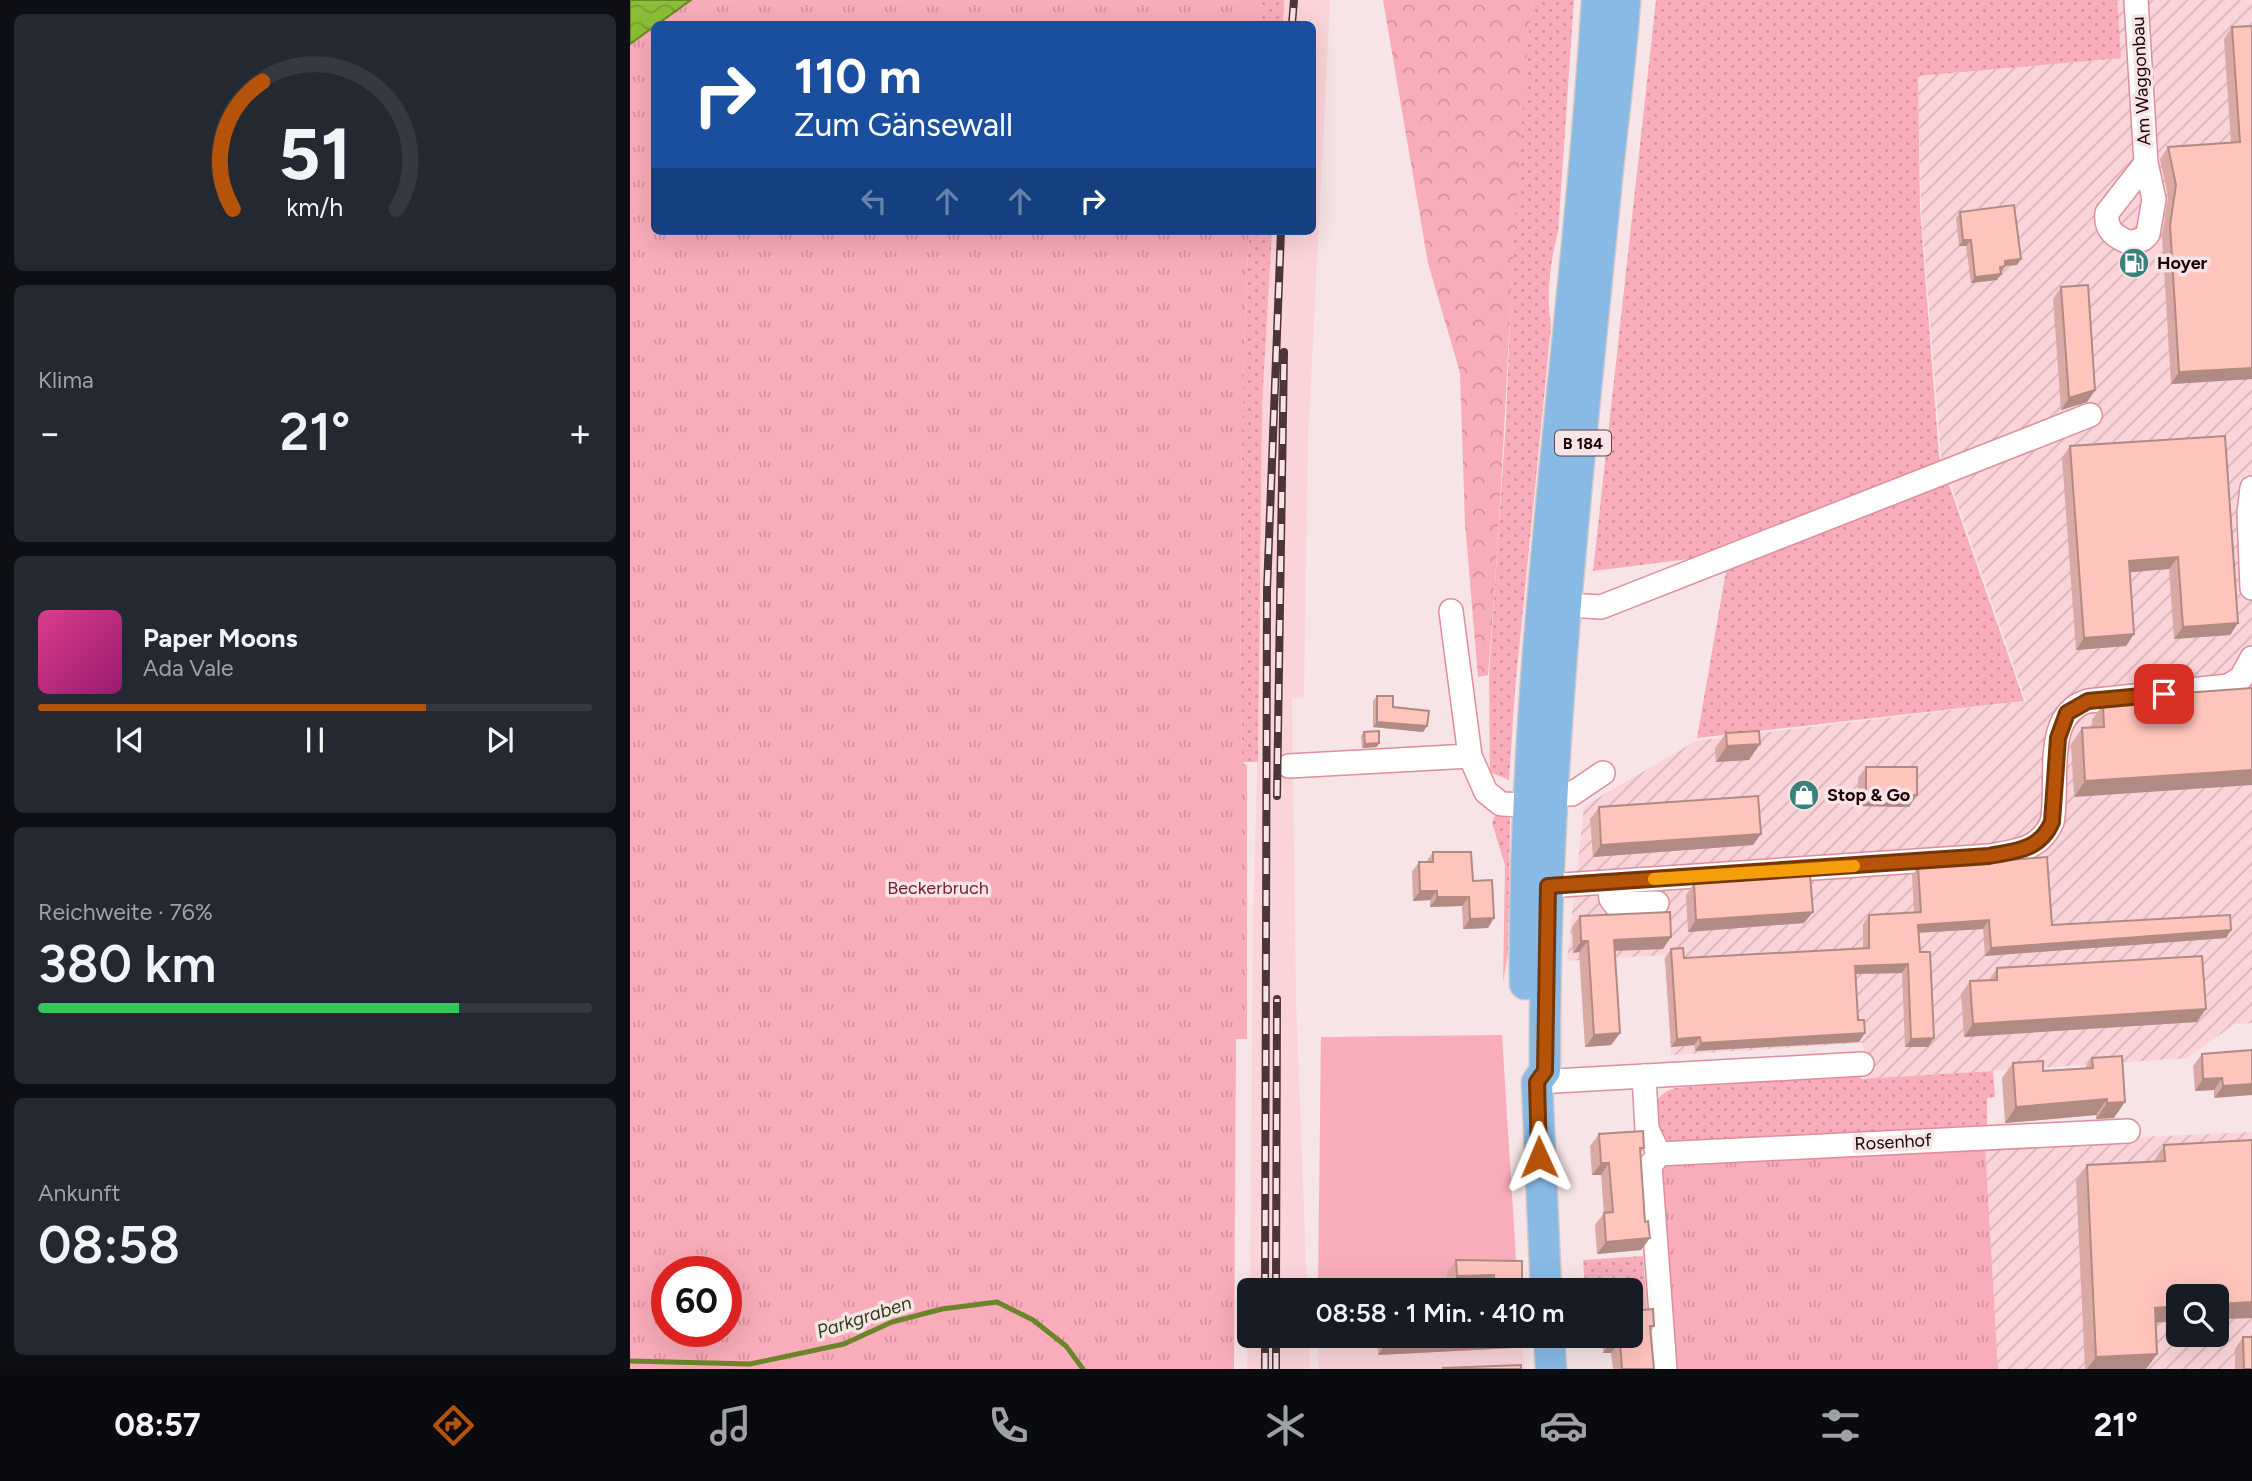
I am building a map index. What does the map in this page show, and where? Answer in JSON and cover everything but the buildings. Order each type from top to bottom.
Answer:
[{"type":"main road","name":"B 184","points":[[1537,1082],[1527,1072],[1526,849],[1540,799],[1568,605],[1620,2]]},
{"type":"main road","name":"B 184","points":[[1545,1278],[1537,1082],[1545,1071],[1548,886],[1540,799],[1538,664],[1589,128],[1620,2]]},
{"type":"main road","points":[[1550,1348],[1551,1369]]},
{"type":"street","name":"Am Waggonbau","points":[[2136,0],[2131,59],[2146,163]]},
{"type":"street","points":[[1568,605],[1601,607],[2090,415]]},
{"type":"street","points":[[2252,488],[2249,513],[2252,588]]},
{"type":"street","points":[[1451,611],[1470,756],[1486,792],[1501,804],[1572,794],[1604,773]]},
{"type":"street","points":[[1548,886],[1770,864],[1989,856],[2025,850],[2047,834],[2052,822],[2058,738],[2067,713],[2088,701],[2228,686],[2241,678],[2252,658]]},
{"type":"street","points":[[1289,766],[1470,756]]},
{"type":"street","points":[[1609,882],[1611,899],[1615,904],[1657,903]]},
{"type":"street","points":[[1537,1082],[1862,1064]]},
{"type":"street","points":[[1644,1076],[1647,1129],[1659,1154],[1650,1166],[1665,1369]]},
{"type":"street","name":"Rosenhof","points":[[1659,1154],[2128,1131]]},
{"type":"shaded area","points":[[1262,0],[1330,0],[1308,441],[1304,698],[1292,699],[1296,999],[1307,1278],[1250,1278],[1253,919],[1259,698],[1249,235],[1316,235],[1316,21],[1260,21]]},
{"type":"shaded area","points":[[2117,0],[2252,0],[2252,1023],[2235,1024],[2187,1058],[1867,1079],[1863,1043],[1671,1055],[1664,955],[1567,961],[1584,806],[1696,741],[2026,701],[1941,456],[1921,208],[1918,76],[2120,58]]},
{"type":"shaded area","points":[[2252,1132],[2252,1369],[1998,1369],[1985,1144]]},
{"type":"shaded area","points":[[1248,1348],[1309,1348],[1310,1369],[1247,1369]]},
{"type":"shaded area","points":[[1318,1348],[1523,1348],[1525,1369],[1318,1369]]},
{"type":"green space","name":"Beckerbruch","points":[[630,0],[1262,0],[1260,21],[651,21],[651,235],[1249,235],[1242,430],[1241,563],[1242,762],[1247,766],[1247,1039],[1236,1039],[1234,1369],[630,1369]]},
{"type":"green space","points":[[1262,0],[1284,0],[1283,21],[1260,21]]},
{"type":"green space","points":[[1383,0],[1532,0],[1488,675],[1478,677],[1465,523],[1460,373],[1428,263]]},
{"type":"green space","points":[[1532,0],[1574,0],[1558,232],[1550,279],[1551,326],[1515,690],[1509,780],[1490,772],[1489,676],[1506,420],[1517,151]]},
{"type":"green space","points":[[1656,0],[2117,0],[2121,58],[1918,76],[1920,209],[1939,456],[2024,701],[1697,738],[1729,554],[1593,571]]},
{"type":"green space","points":[[1249,235],[1272,235],[1262,404],[1258,762],[1242,762],[1241,496]]},
{"type":"green space","points":[[1495,815],[1510,818],[1508,954],[1503,982],[1505,865],[1492,823]]},
{"type":"green space","points":[[1502,1035],[1517,1278],[1318,1278],[1321,1037]]},
{"type":"green space","points":[[1993,1071],[1995,1097],[1987,1098],[1987,1127],[1676,1146],[1658,1133],[1656,1105],[1661,1096],[1675,1088],[1860,1074],[1861,1079]]},
{"type":"green space","points":[[1985,1144],[1998,1369],[1673,1369],[1658,1167],[1663,1163]]},
{"type":"green space","points":[[1643,1256],[1647,1314],[1643,1314],[1643,1278],[1584,1278],[1583,1260]]},
{"type":"water","points":[[630,0],[691,0],[662,21],[651,21],[651,29],[630,44]]},
{"type":"waterway","name":"Parkgraben","points":[[630,1361],[750,1364],[844,1344],[892,1322],[942,1309],[997,1302],[1033,1320],[1066,1346],[1083,1369]]},
{"type":"railway","points":[[1292,21],[1294,0]]},
{"type":"railway","points":[[1265,1278],[1267,590],[1281,235]]},
{"type":"railway","points":[[1277,796],[1284,352]]},
{"type":"railway","points":[[1276,1278],[1277,999]]},
{"type":"railway","points":[[1265,1348],[1265,1369]]},
{"type":"railway","points":[[1276,1348],[1276,1369]]},
{"type":"slow traffic","points":[[1654,879],[1854,866]]},
{"type":"place","name":"Hoyer","points":[[2134,263]]},
{"type":"place","name":"Stop & Go","points":[[1804,795]]},
{"type":"route","points":[[1539,1157],[1537,1082],[1545,1071],[1548,886],[1989,856],[2025,850],[2047,834],[2052,822],[2058,738],[2067,713],[2078,704],[2088,701],[2164,694]]}]
